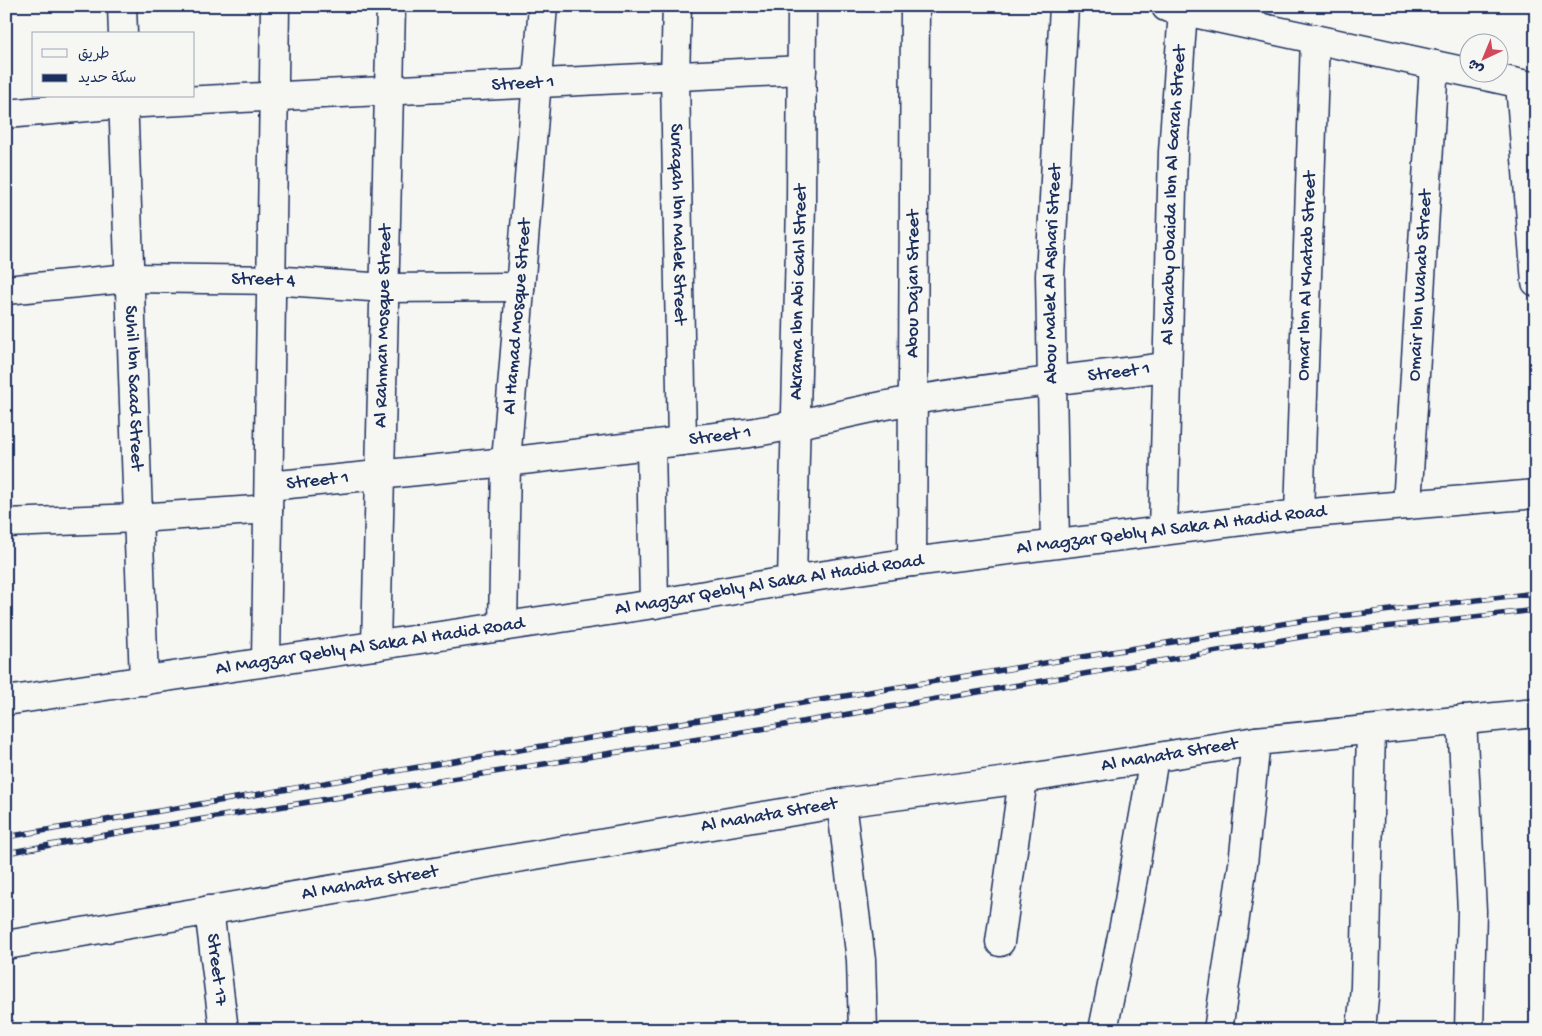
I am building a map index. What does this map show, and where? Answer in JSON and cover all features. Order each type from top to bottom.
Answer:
[{"type":"street","points":[[122,6],[123,32]]},
{"type":"street","name":"Street 1","points":[[266,662],[275,6]]},
{"type":"street","name":"Al Rahman Mosque Street","points":[[376,646],[392,6]]},
{"type":"street","name":"Al Hamad Mosque Street","points":[[503,626],[506,462],[543,6]]},
{"type":"street","name":"Suraqah Ibn Malek Street","points":[[677,6],[675,77],[682,441]]},
{"type":"street","name":"Akrama Ibn Abi Gahl Street","points":[[792,580],[801,204],[802,6]]},
{"type":"street","name":"Abou Dajan Street","points":[[912,562],[915,6]]},
{"type":"street","name":"Abou Malek Al Ashari Street","points":[[1055,544],[1050,268],[1064,6]]},
{"type":"street","points":[[1174,8],[1528,86],[1536,282]]},
{"type":"street","name":"Al Sahaby Obaida Ibn Al Garah Street","points":[[1163,531],[1173,152],[1174,8]]},
{"type":"street","name":"Omar Ibn Al Khatab Street","points":[[1299,514],[1315,39]]},
{"type":"street","name":"Omair Ibn Wahab Street","points":[[1407,505],[1434,65]]},
{"type":"street","name":"Street 1","points":[[6,114],[123,100],[274,97],[802,70]]},
{"type":"street","name":"Suhil Ibn Saad Street","points":[[123,100],[144,681]]},
{"type":"street","name":"Street 4","points":[[6,290],[129,278],[271,280],[385,288],[520,287]]},
{"type":"street","name":"Street 1","points":[[268,497],[380,475],[774,430],[913,400],[1052,380],[1167,367]]},
{"type":"street","points":[[651,445],[654,604]]},
{"type":"street","name":"Al Magzar Qebly Al Saka Al Hadid Road","points":[[6,701],[654,604],[792,580],[912,562],[1299,514],[1536,494]]},
{"type":"street","points":[[6,523],[138,518],[268,497]]},
{"type":"street","name":"Al Mahata Street","points":[[6,945],[841,803],[1023,779],[1256,742],[1536,712]]},
{"type":"street","points":[[1462,720],[1472,911],[1469,1030]]},
{"type":"street","points":[[1361,1030],[1365,987],[1371,730]]},
{"type":"street","points":[[1218,1030],[1244,864],[1256,742]]},
{"type":"street","points":[[1103,1030],[1129,901],[1154,758]]},
{"type":"street","points":[[1000,942],[1023,779]]},
{"type":"street","points":[[841,803],[861,960],[863,1030]]},
{"type":"street","name":"Street 17","points":[[209,910],[224,1030]]},
{"type":"railway","points":[[6,837],[1306,620],[1536,593]]},
{"type":"railway","points":[[6,853],[117,833],[761,729],[1312,635],[1536,610]]}]
